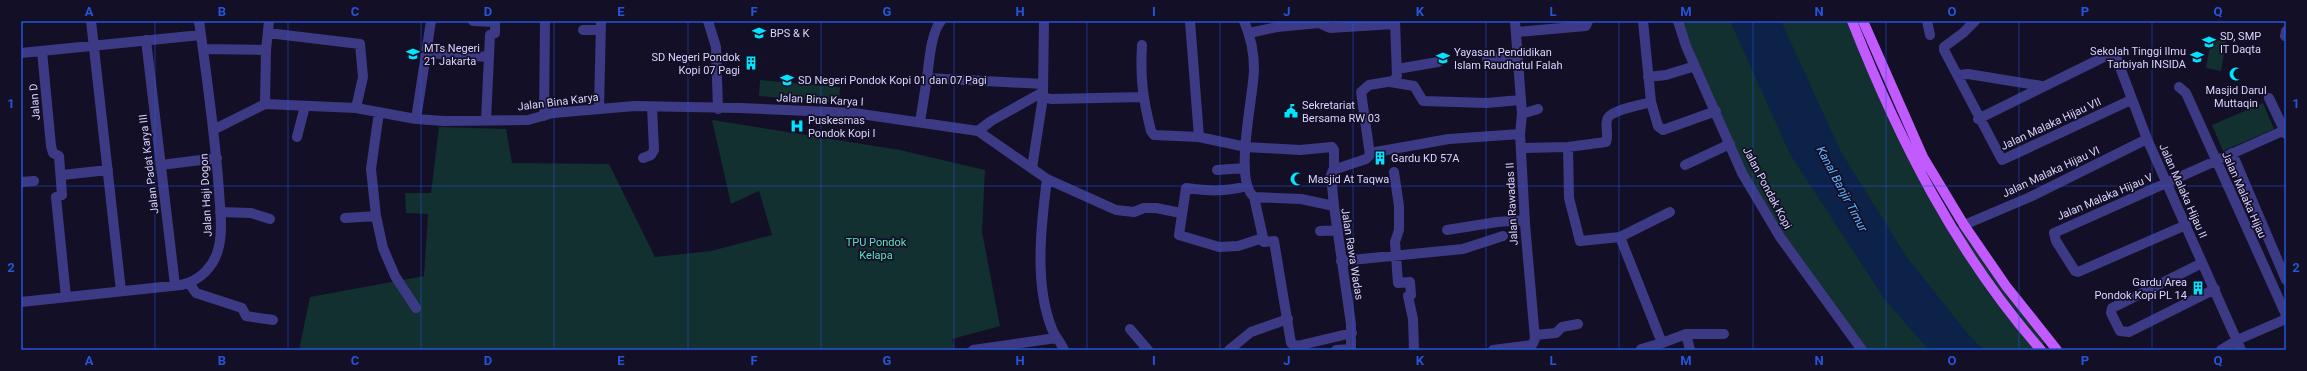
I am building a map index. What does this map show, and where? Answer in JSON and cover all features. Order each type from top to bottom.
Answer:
[{"type":"main road","points":[[1852,21],[1910,154],[1951,229],[1999,299],[2040,349],[2049,339]]},
{"type":"main road","points":[[1863,21],[1923,157],[1964,225],[2006,286],[2057,350]]},
{"type":"main road","points":[[1951,229],[1964,225]]},
{"type":"street","points":[[91,21],[121,291]]},
{"type":"street","name":"Jalan Haji Dogon","points":[[21,302],[189,283],[203,276],[216,255],[219,247],[220,212],[217,158],[199,21]]},
{"type":"street","points":[[213,130],[265,104],[266,50],[269,21]]},
{"type":"street","points":[[416,120],[431,21]]},
{"type":"street","points":[[473,21],[495,22],[495,33],[490,35],[486,120]]},
{"type":"street","points":[[544,116],[545,21]]},
{"type":"street","points":[[708,21],[716,47],[718,109]]},
{"type":"street","points":[[920,122],[931,48],[937,26],[941,21]]},
{"type":"street","points":[[1032,168],[1043,91],[1044,21]]},
{"type":"street","points":[[1190,21],[1199,137]]},
{"type":"street","points":[[1244,21],[1249,34],[1254,68],[1246,147],[1245,168],[1247,186],[1254,197],[1264,242],[1274,241],[1291,343],[1297,346],[1352,333]]},
{"type":"street","name":"Jalan Rawadas II","points":[[1515,21],[1522,114],[1520,134],[1525,220],[1535,334]]},
{"type":"street","points":[[1517,32],[1586,26],[1588,21]]},
{"type":"street","points":[[1643,21],[1651,102],[1658,126],[1663,130],[1716,112]]},
{"type":"street","name":"Jalan Pondak Kopi","points":[[1678,21],[1695,66],[1742,173],[1780,237],[1862,350]]},
{"type":"street","points":[[1927,21],[1930,35]]},
{"type":"street","points":[[1962,21],[1963,33]]},
{"type":"street","points":[[1976,21],[1944,47],[1959,75],[1978,119],[2042,86]]},
{"type":"street","points":[[1249,34],[1277,27],[1319,23],[1330,28],[1394,22],[1397,76],[1390,82]]},
{"type":"street","points":[[583,30],[601,26],[600,109]]},
{"type":"street","points":[[268,33],[360,44],[362,77],[356,108]]},
{"type":"street","points":[[21,53],[201,35]]},
{"type":"street","name":"Jalan Padat Karya III","points":[[146,40],[175,285]]},
{"type":"street","points":[[1142,46],[1140,75],[1143,97],[1153,135],[1199,137],[1246,147],[1300,150],[1332,148],[1334,150],[1334,169],[1331,175],[1334,206]]},
{"type":"street","points":[[203,49],[266,50]]},
{"type":"street","name":"Jalan D","points":[[42,51],[52,150],[53,153],[59,156],[62,174]]},
{"type":"street","points":[[426,53],[489,57]]},
{"type":"street","name":"Jalan Malaka Hijau II","points":[[2042,86],[2110,54],[2115,54],[2121,66],[2131,100],[2147,139],[2241,350]]},
{"type":"street","points":[[1487,59],[1518,57]]},
{"type":"street","points":[[1397,68],[1438,62]]},
{"type":"street","points":[[1648,77],[1666,75],[1695,66]]},
{"type":"street","points":[[1959,75],[1968,74],[2042,86]]},
{"type":"street","points":[[927,78],[1043,91],[1062,99],[1143,97]]},
{"type":"street","points":[[1334,169],[1366,159],[1370,152],[1360,99],[1361,92],[1369,85],[1390,82],[1414,86],[1423,101],[1487,103],[1520,100]]},
{"type":"street","name":"Jalan Malaka Hijau","points":[[2178,87],[2186,92],[2215,161],[2286,315]]},
{"type":"street","points":[[1043,91],[997,117],[978,131],[1047,179],[1116,210],[1134,212],[1144,208],[1156,208],[1181,213]]},
{"type":"street","points":[[2269,98],[2285,132]]},
{"type":"street","name":"Jalan Malaka Hijau VII","points":[[1978,119],[2000,159],[2004,161],[2131,100]]},
{"type":"street","points":[[1521,148],[1568,147],[1606,142],[1606,121],[1609,116],[1624,109],[1651,102]]},
{"type":"street","name":"Jalan Bina Karya","points":[[265,104],[356,108],[416,120],[528,120],[553,113],[652,107],[718,109]]},
{"type":"street","points":[[297,137],[305,106]]},
{"type":"street","points":[[643,158],[651,155],[654,150],[652,107]]},
{"type":"street","name":"Jalan Bina Karya I","points":[[718,109],[740,108],[854,113],[978,131]]},
{"type":"street","points":[[1522,114],[1538,109]]},
{"type":"street","points":[[379,112],[371,169],[376,216],[383,248],[394,276],[416,308]]},
{"type":"street","name":"Jalan Malaka Hijau V","points":[[2186,225],[2081,272],[2075,271],[2056,241],[2056,231],[2232,153],[2285,132]]},
{"type":"street","points":[[1370,152],[1449,139],[1520,134]]},
{"type":"street","name":"Jalan Malaka Hijau VI","points":[[1964,225],[2030,197],[2147,139]]},
{"type":"street","points":[[1685,165],[1730,144]]},
{"type":"street","points":[[1568,147],[1569,198],[1580,241],[1620,237],[1670,212]]},
{"type":"street","name":"Jalan Malaka Hijau","points":[[2232,153],[2286,280]]},
{"type":"street","points":[[160,165],[217,158]]},
{"type":"street","points":[[1217,170],[1245,168]]},
{"type":"street","points":[[66,297],[56,197],[62,195],[62,174],[108,170]]},
{"type":"street","points":[[1394,172],[1399,206],[1399,230],[1395,238],[1398,283],[1410,282],[1411,295],[1408,296],[1409,308],[1413,319],[1414,350]]},
{"type":"street","points":[[1047,179],[1041,223],[1042,266],[1046,306],[1056,338],[1064,350]]},
{"type":"street","points":[[21,182],[34,181]]},
{"type":"street","points":[[1247,186],[1229,191],[1209,192],[1186,188],[1181,213],[1179,235],[1181,237],[1219,247],[1244,245],[1263,238]]},
{"type":"street","name":"Jalan Rawa Wadas","points":[[1254,197],[1301,199],[1334,206],[1352,333],[1351,350]]},
{"type":"street","points":[[220,212],[251,213],[270,219]]},
{"type":"street","points":[[345,218],[376,216]]},
{"type":"street","points":[[1447,230],[1497,222],[1525,220]]},
{"type":"street","points":[[2249,236],[2264,228]]},
{"type":"street","points":[[1320,231],[1338,230]]},
{"type":"street","points":[[1341,261],[1396,254],[1463,249],[1503,236]]},
{"type":"street","points":[[1620,237],[1662,343]]},
{"type":"street","points":[[2202,263],[2112,308],[2111,313],[2120,331],[2129,332],[2215,289]]},
{"type":"street","points":[[189,283],[196,293],[242,308],[246,316],[274,320]]},
{"type":"street","points":[[1229,350],[1251,332],[1288,319]]},
{"type":"street","points":[[2221,350],[2237,340],[2286,319]]},
{"type":"street","points":[[1493,350],[1532,345],[1534,343],[1535,334],[1556,333],[1562,327],[1578,324]]},
{"type":"street","points":[[1130,329],[1148,350]]},
{"type":"street","points":[[1686,334],[1690,350]]},
{"type":"street","points":[[1641,349],[1686,334],[1724,334]]},
{"type":"street","points":[[973,350],[1056,338]]},
{"type":"street","points":[[1336,350],[1351,350]]},
{"type":"green space","points":[[1680,21],[1852,21],[1951,228],[1964,225],[2049,339],[2039,347],[2041,350],[1863,350],[1758,200]]},
{"type":"green space","points":[[2211,39],[2226,41],[2221,71],[2206,68]]},
{"type":"green space","points":[[760,80],[840,87],[839,103],[759,96]]},
{"type":"green space","points":[[2263,103],[2274,129],[2223,151],[2212,125]]},
{"type":"green space","name":"TPU Pondok Kelapa","points":[[712,120],[900,150],[985,170],[982,232],[1000,326],[952,339],[955,350],[299,350],[310,297],[424,276],[428,214],[406,213],[405,193],[431,193],[439,127],[506,129],[512,163],[609,164],[655,257],[711,251],[772,235],[759,191],[731,204]]},
{"type":"water","name":"Kanal Banjir Timur","points":[[1730,21],[1781,21],[1841,152],[1906,256],[1968,334],[1983,350],[1929,350],[1885,300],[1790,154]]},
{"type":"place","name":"BPS & K","points":[[759,33]]},
{"type":"place","name":"SD, SMP IT Daqta","points":[[2209,42]]},
{"type":"place","name":"MTs Negeri 21 Jakarta","points":[[413,54]]},
{"type":"place","name":"Sekolah Tinggi Ilmu Tarbiyah INSIDA","points":[[2197,57]]},
{"type":"place","name":"Yayasan Pendidikan Islam Raudhatul Falah","points":[[1443,58]]},
{"type":"place","name":"SD Negeri Pondok Kopi 07 Pagi","points":[[751,63]]},
{"type":"place","name":"Masjid Darul Muttaqin","points":[[2236,74]]},
{"type":"place","name":"SD Negeri Pondok Kopi 01 dan 07 Pagi","points":[[787,80]]},
{"type":"place","name":"Sekretariat Bersama RW 03","points":[[1291,111]]},
{"type":"place","name":"Puskesmas Pondok Kopi I","points":[[797,126]]},
{"type":"place","name":"Gardu KD 57A","points":[[1380,158]]},
{"type":"place","name":"Masjid At Taqwa","points":[[1297,179]]},
{"type":"place","name":"Gardu Area Pondok Kopi PL 14","points":[[2198,288]]}]
